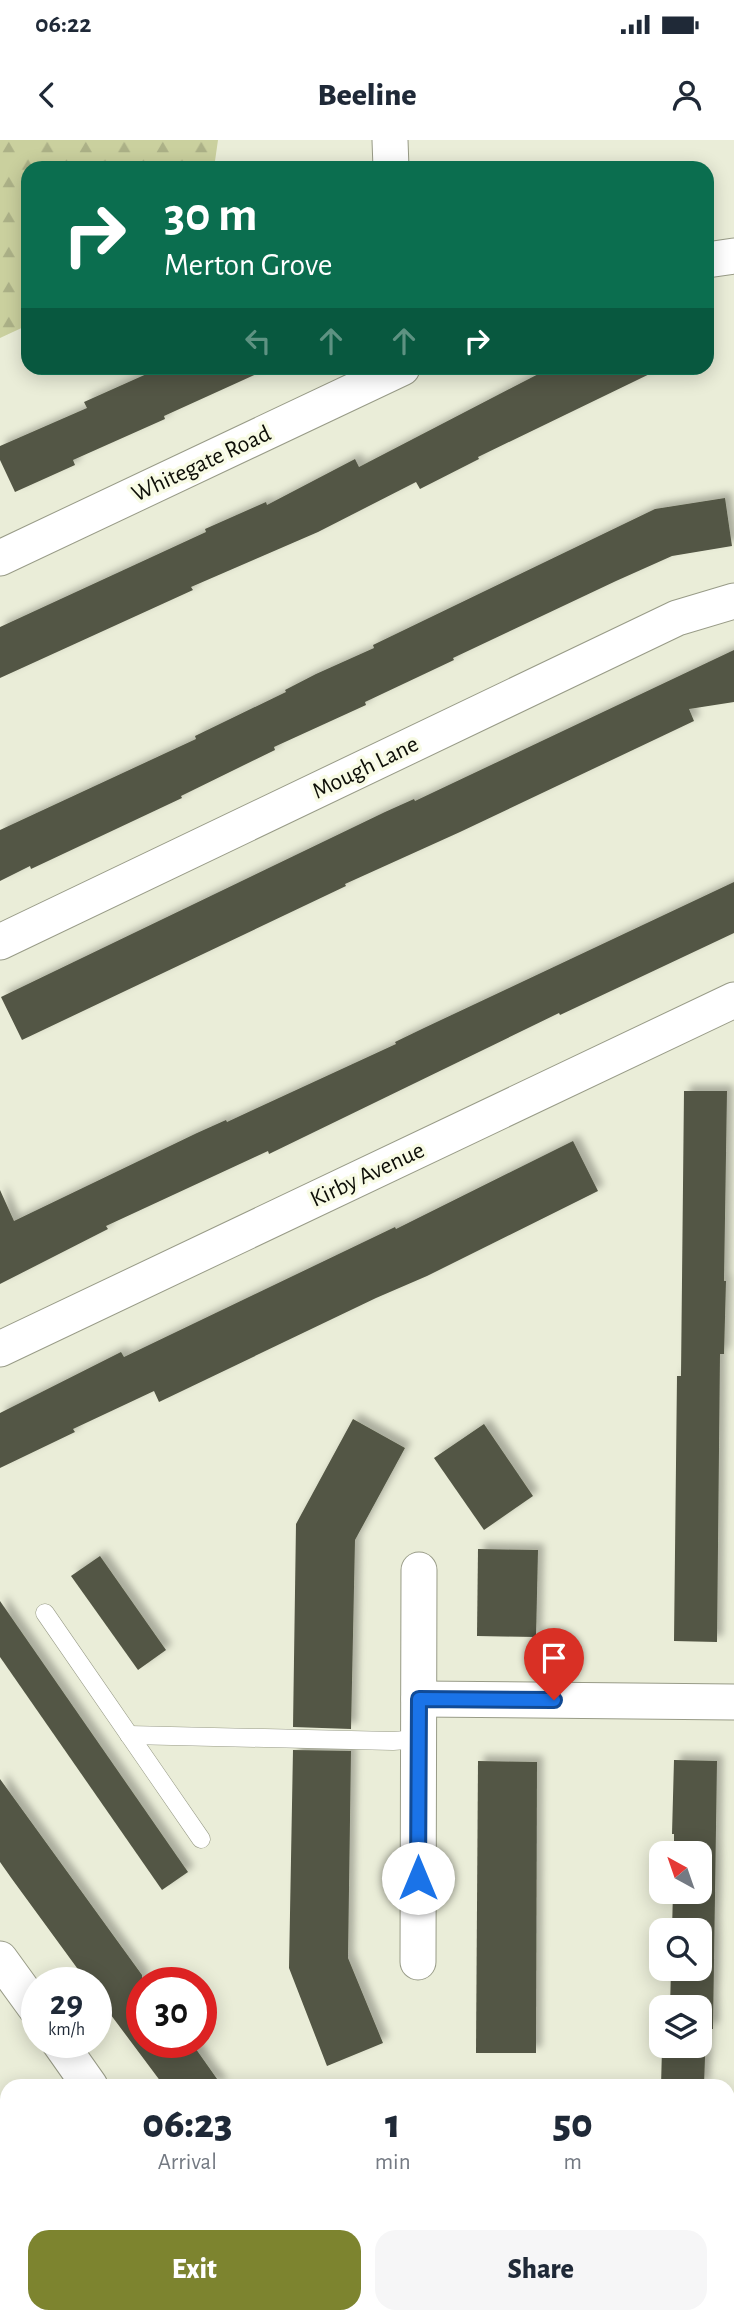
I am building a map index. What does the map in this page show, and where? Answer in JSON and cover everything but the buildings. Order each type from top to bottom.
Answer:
[{"type":"street","points":[[390,140],[391,161]]},
{"type":"street","points":[[714,260],[734,256]]},
{"type":"street","name":"Whitegate Road","points":[[0,558],[387,375]]},
{"type":"street","name":"Mough Lane","points":[[0,942],[677,618],[734,601]]},
{"type":"street","name":"Kirby Avenue","points":[[0,1349],[734,999]]},
{"type":"street","points":[[418,1962],[419,1570]]},
{"type":"street","points":[[419,1699],[734,1702]]},
{"type":"street","points":[[0,1959],[21,1988]]},
{"type":"street","points":[[70,2058],[85,2079]]},
{"type":"lane","points":[[46,1613],[201,1839]]},
{"type":"lane","points":[[129,1735],[393,1741],[419,1739]]},
{"type":"green space","points":[[0,140],[218,140],[215,161],[21,161],[21,328],[0,338]]},
{"type":"route","points":[[418,1878],[419,1699],[554,1700]]}]
